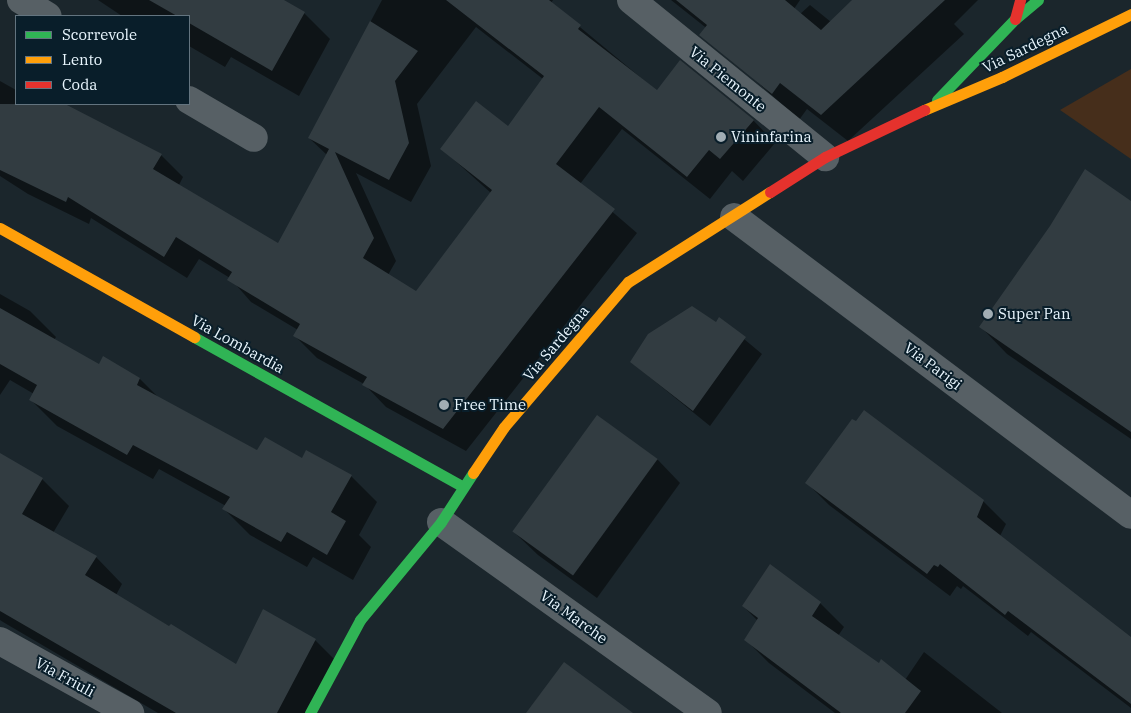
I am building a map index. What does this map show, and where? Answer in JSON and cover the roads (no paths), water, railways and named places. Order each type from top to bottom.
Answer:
[{"type":"street","points":[[21,0],[46,15]]},
{"type":"street","name":"Via Piemonte","points":[[631,0],[825,157]]},
{"type":"street","points":[[1015,19],[1020,0]]},
{"type":"street","name":"Via Sardegna","points":[[931,106],[1015,19],[1038,0]]},
{"type":"street","name":"Via Sardegna","points":[[310,713],[360,620],[441,522],[462,486],[504,427],[628,282],[825,157],[931,106],[1002,77],[1131,14]]},
{"type":"street","points":[[190,101],[254,138]]},
{"type":"street","name":"Via Parigi","points":[[734,216],[1131,515]]},
{"type":"street","name":"Via Lombardia","points":[[0,228],[462,486]]},
{"type":"street","name":"Via Marche","points":[[441,522],[708,713]]},
{"type":"street","name":"Via Friuli","points":[[0,641],[130,713]]},
{"type":"place","name":"Vininfarina","points":[[721,137]]},
{"type":"place","name":"Super Pan","points":[[988,314]]},
{"type":"place","name":"Free Time","points":[[444,405]]}]
